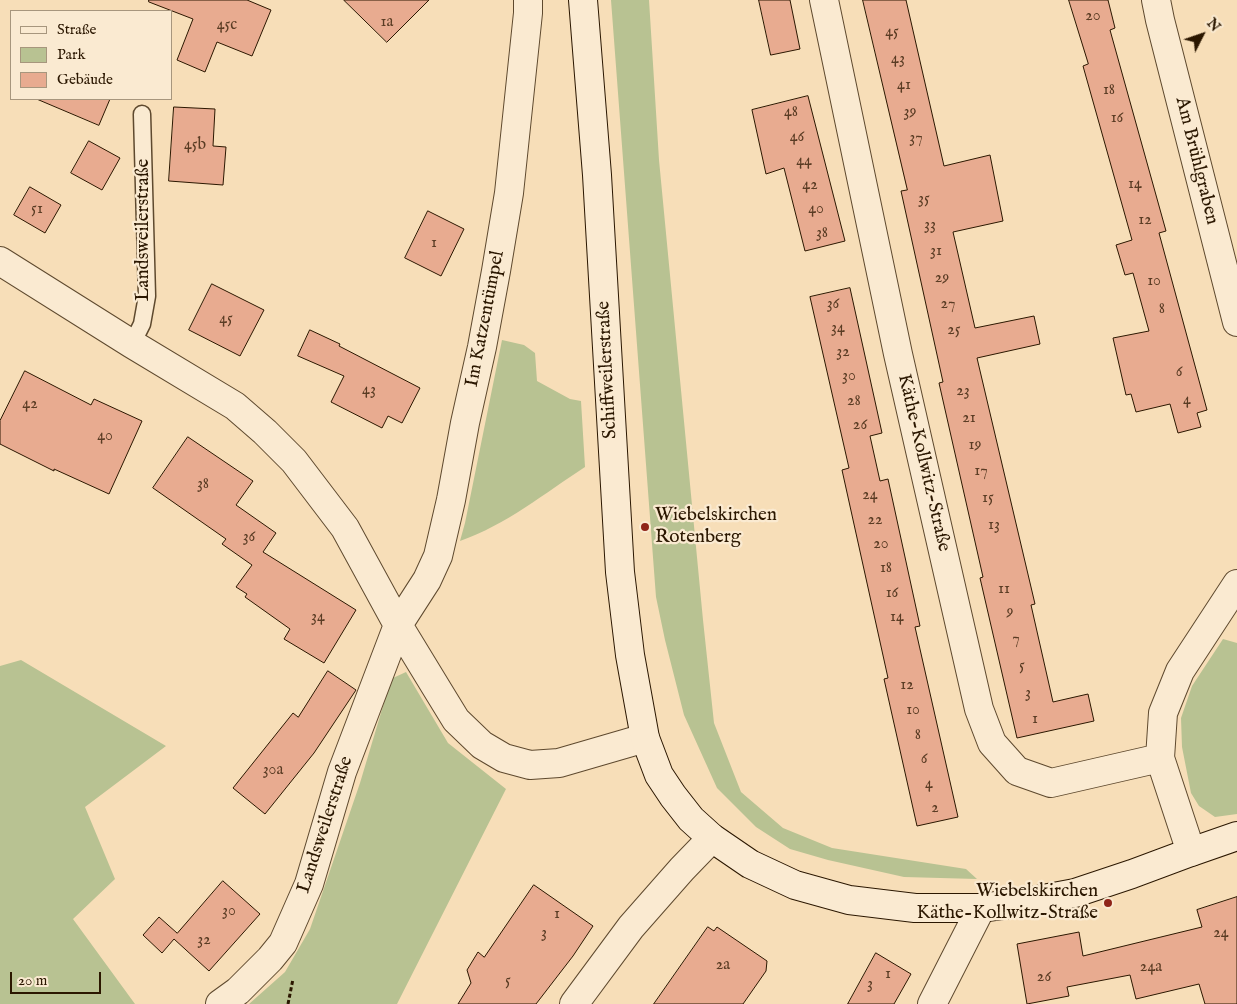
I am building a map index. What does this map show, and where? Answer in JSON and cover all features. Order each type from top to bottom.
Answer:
[{"type":"street","name":"Im Katzentümpel","points":[[398,624],[427,580],[438,556],[451,500],[465,423],[482,347],[509,194],[528,0]]},
{"type":"street","name":"Schiffweilerstraße","points":[[583,0],[597,176],[620,572],[630,655],[644,738]]},
{"type":"street","name":"Käthe-Kollwitz-Straße","points":[[824,0],[898,354],[979,709],[992,743],[1017,772],[1051,783],[1160,758]]},
{"type":"street","name":"Am Brühlgraben","points":[[1156,0],[1237,322]]},
{"type":"street","points":[[0,261],[235,406],[266,432],[294,461],[345,528],[398,624],[456,720],[482,745],[504,758],[530,764],[559,763],[644,738],[659,775],[691,819],[712,838],[750,864],[795,885],[849,900],[915,908],[981,908],[1075,893],[1237,836]]},
{"type":"street","points":[[1191,852],[1160,758],[1162,713],[1180,671],[1237,584]]},
{"type":"street","name":"Landsweilerstraße","points":[[220,1004],[245,984],[283,943],[309,884],[342,772],[398,624]]},
{"type":"street","points":[[574,1004],[631,927],[712,838]]},
{"type":"street","points":[[932,1004],[981,908]]},
{"type":"lane","name":"Landsweilerstraße","points":[[132,344],[142,324],[147,296],[142,114]]},
{"type":"green space","points":[[611,0],[649,0],[659,160],[714,723],[741,792],[783,828],[832,848],[966,869],[977,879],[904,877],[828,860],[790,849],[756,827],[717,788],[684,715],[656,597]]},
{"type":"green space","points":[[502,340],[524,345],[535,353],[537,381],[570,399],[581,401],[585,467],[509,517],[460,541],[465,523]]},
{"type":"green space","points":[[1223,639],[1237,643],[1237,814],[1215,817],[1199,806],[1191,793],[1182,747],[1181,718],[1192,686]]},
{"type":"green space","points":[[21,660],[166,746],[85,807],[115,879],[73,919],[135,1004],[0,1004],[0,666]]},
{"type":"green space","points":[[406,672],[448,743],[506,789],[397,1004],[249,1004],[285,972],[310,929],[360,783],[386,696],[393,678]]},
{"type":"building","points":[[149,0],[247,0],[271,10],[252,56],[217,42],[205,72],[177,60],[193,19],[149,2]]},
{"type":"building","points":[[344,0],[429,0],[387,42]]},
{"type":"building","points":[[759,0],[790,0],[800,49],[771,55]]},
{"type":"building","points":[[863,0],[906,0],[944,166],[990,155],[1003,221],[953,232],[975,328],[1034,316],[1040,344],[977,358],[1035,604],[1031,605],[1053,702],[1088,694],[1094,721],[1017,738],[980,578],[983,577],[939,383],[943,382],[901,191],[907,190]]},
{"type":"building","points":[[1069,0],[1108,0],[1115,28],[1110,30],[1166,231],[1159,233],[1207,410],[1197,413],[1201,427],[1178,433],[1170,404],[1136,412],[1131,394],[1126,395],[1113,338],[1149,331],[1133,273],[1125,275],[1116,245],[1132,240],[1083,66],[1088,64]]},
{"type":"building","points":[[808,96],[845,241],[805,251],[784,168],[766,174],[752,110]]},
{"type":"building","points":[[39,100],[110,100],[99,125]]},
{"type":"building","points":[[174,107],[215,109],[213,146],[226,147],[223,185],[169,181]]},
{"type":"building","points":[[89,141],[120,158],[102,190],[71,173]]},
{"type":"building","points":[[30,187],[61,205],[45,233],[14,215]]},
{"type":"building","points":[[428,211],[464,229],[441,276],[405,258]]},
{"type":"building","points":[[212,284],[264,310],[240,356],[189,330]]},
{"type":"building","points":[[850,288],[882,433],[870,436],[880,481],[888,479],[920,626],[915,627],[958,817],[917,826],[884,679],[888,678],[842,470],[849,468],[810,297]]},
{"type":"building","points":[[310,330],[340,344],[339,346],[420,388],[402,423],[388,416],[382,428],[331,402],[344,376],[298,356]]},
{"type":"building","points":[[25,371],[91,405],[94,399],[142,421],[109,494],[54,469],[54,471],[0,444],[0,421]]},
{"type":"building","points":[[188,437],[253,481],[236,505],[276,533],[263,552],[356,610],[324,663],[284,639],[290,629],[245,597],[247,594],[236,587],[252,565],[222,544],[226,539],[153,488]]},
{"type":"building","points":[[328,671],[356,690],[314,753],[265,814],[233,788],[293,713],[298,717]]},
{"type":"building","points":[[223,881],[260,914],[209,971],[174,939],[162,953],[143,935],[159,917],[177,933]]},
{"type":"building","points":[[534,885],[593,926],[573,956],[536,1004],[458,1004],[471,983],[467,970],[478,952],[484,957]]},
{"type":"building","points":[[1237,897],[1237,1004],[1205,1004],[1199,984],[1136,999],[1130,975],[1067,987],[1069,996],[1027,1004],[1017,944],[1079,932],[1083,956],[1202,927],[1197,910]]},
{"type":"building","points":[[708,927],[714,931],[717,927],[767,961],[766,971],[743,1004],[654,1004]]},
{"type":"building","points":[[876,953],[911,974],[894,1004],[848,1004]]},
{"type":"place","name":"Wiebelskirchen Rotenberg","points":[[645,527]]},
{"type":"place","name":"Wiebelskirchen Käthe-Kollwitz-Straße","points":[[1108,903]]}]
